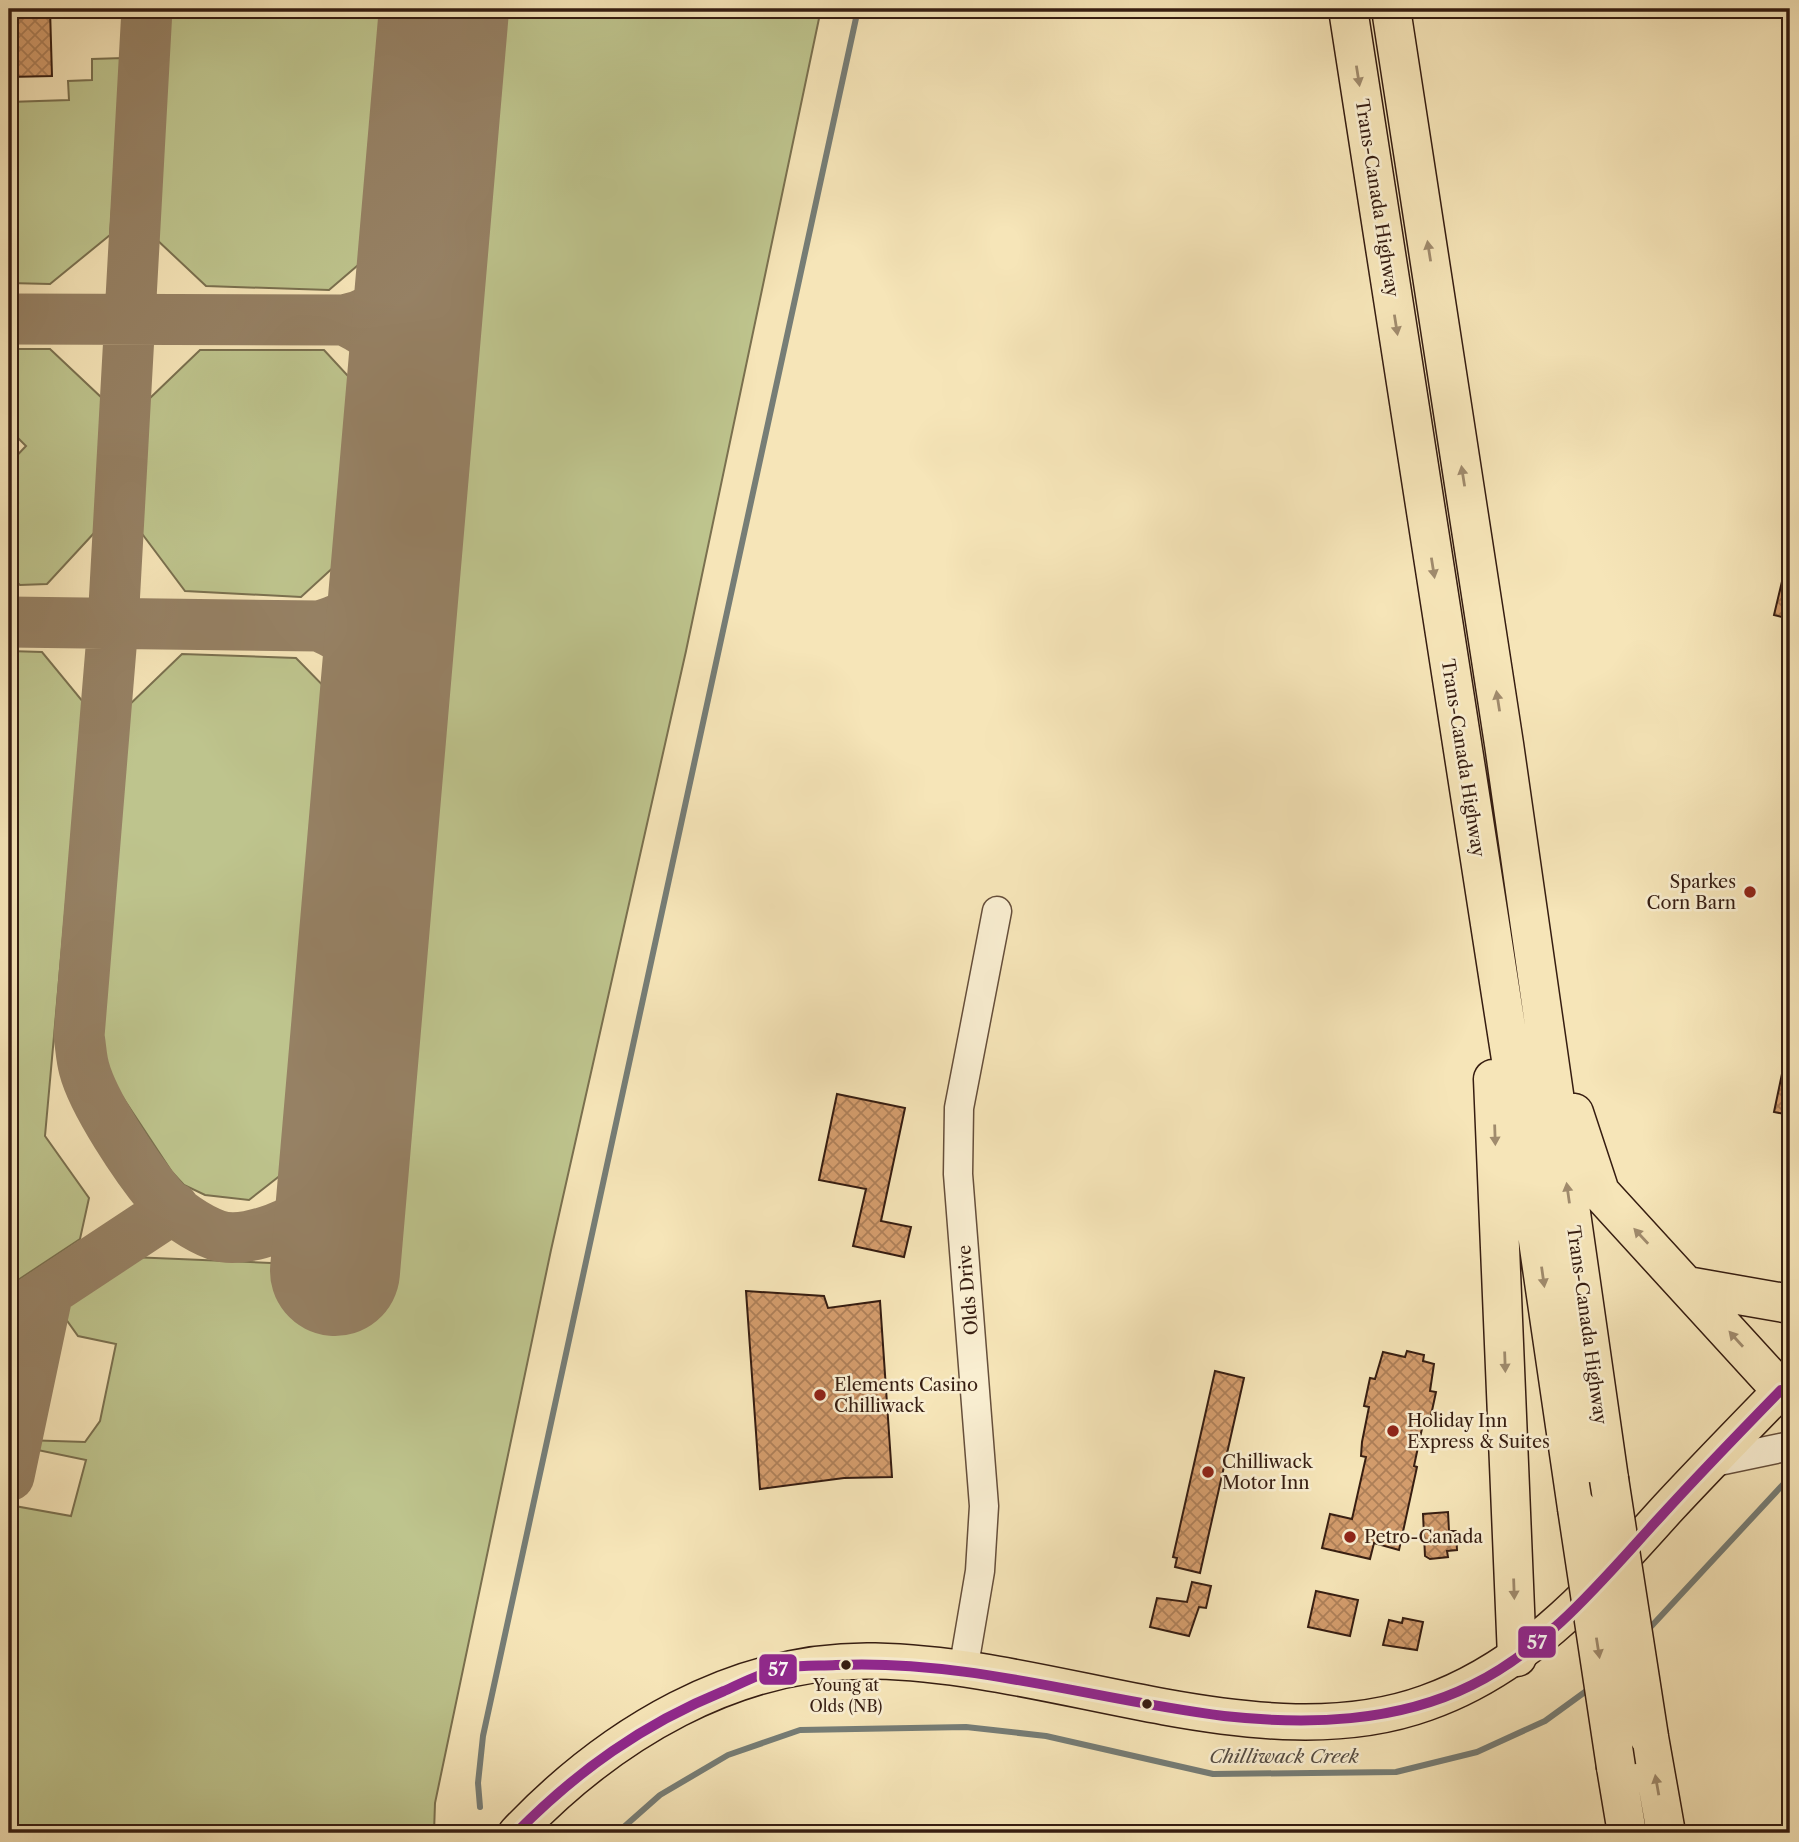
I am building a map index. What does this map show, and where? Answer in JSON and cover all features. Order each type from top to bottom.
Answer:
[{"type":"highway","name":"Trans-Canada Highway","points":[[1348,9],[1520,1117],[1627,1833]]},
{"type":"highway","name":"Trans-Canada Highway","points":[[1391,9],[1504,744],[1609,1479],[1666,1833]]},
{"type":"highway","points":[[1504,744],[1572,1110],[1600,1192],[1787,1390]]},
{"type":"highway","points":[[1461,750],[1470,867],[1490,1020],[1517,1657]]},
{"type":"highway","points":[[1687,1286],[1790,1304]]},
{"type":"main road","points":[[516,1833],[545,1802],[613,1746],[676,1709],[778,1670],[874,1661],[964,1671],[1230,1719],[1328,1720],[1372,1716],[1423,1705],[1471,1685],[1517,1657],[1580,1605],[1709,1463],[1787,1390]]},
{"type":"street","name":"Olds Drive","points":[[964,1671],[981,1571],[984,1506],[958,1174],[959,1108],[997,911]]},
{"type":"street","points":[[1709,1463],[1790,1446]]},
{"type":"green space","points":[[165,9],[411,9],[392,236],[329,290],[206,286],[155,238]]},
{"type":"green space","points":[[471,9],[821,9],[686,651],[551,1250],[435,1803],[434,1833],[9,1833],[9,1505],[71,1516],[86,1460],[23,1447],[24,1440],[85,1442],[100,1421],[116,1344],[78,1336],[58,1308],[131,1257],[271,1263],[301,1271],[363,1277]]},
{"type":"green space","points":[[123,58],[110,235],[50,284],[9,283],[9,102],[69,100],[68,81],[92,80],[92,59]]},
{"type":"green space","points":[[9,349],[50,349],[103,399],[95,532],[47,584],[20,585],[9,575],[9,514],[18,503],[9,493],[9,464],[26,446],[9,429]]},
{"type":"green space","points":[[200,350],[324,350],[373,403],[361,542],[301,597],[185,591],[140,531],[148,400]]},
{"type":"green space","points":[[9,651],[42,652],[84,703],[45,1136],[89,1198],[80,1239],[9,1286]]},
{"type":"green space","points":[[182,654],[296,658],[347,710],[309,1153],[249,1200],[205,1195],[184,1185],[172,1172],[106,1072],[98,1049],[96,1017],[125,709]]},
{"type":"building","points":[[9,9],[50,9],[52,76],[9,77]]},
{"type":"building","points":[[1784,573],[1790,573],[1790,619],[1774,615]]},
{"type":"building","points":[[1783,1069],[1790,1070],[1790,1115],[1774,1112]]},
{"type":"building","points":[[837,1094],[905,1108],[881,1221],[911,1227],[904,1257],[853,1246],[866,1189],[819,1180]]},
{"type":"building","name":"Elements Casino Chilliwack","points":[[746,1291],[824,1296],[828,1308],[880,1301],[892,1477],[844,1478],[760,1489]]},
{"type":"building","name":"Holiday Inn Express & Suites","points":[[1407,1351],[1424,1355],[1423,1361],[1434,1364],[1430,1391],[1436,1392],[1430,1420],[1424,1419],[1414,1466],[1417,1467],[1399,1550],[1374,1543],[1370,1559],[1322,1548],[1330,1514],[1352,1519],[1366,1457],[1361,1456],[1369,1407],[1364,1406],[1370,1378],[1375,1379],[1383,1352],[1405,1357]]},
{"type":"building","name":"Chilliwack Motor Inn","points":[[1215,1371],[1244,1378],[1200,1573],[1175,1567],[1177,1558],[1173,1557]]},
{"type":"building","points":[[1448,1512],[1449,1531],[1456,1531],[1457,1550],[1447,1551],[1448,1557],[1430,1559],[1425,1556],[1423,1514]]},
{"type":"building","points":[[1192,1582],[1211,1586],[1206,1608],[1199,1607],[1189,1636],[1150,1627],[1157,1598],[1187,1602]]},
{"type":"building","name":"Petro-Canada","points":[[1316,1591],[1358,1600],[1350,1636],[1308,1627]]},
{"type":"building","points":[[1403,1618],[1423,1622],[1417,1650],[1383,1645],[1389,1620],[1402,1623]]},
{"type":"waterway","points":[[480,1807],[478,1783],[483,1736],[858,9]]},
{"type":"waterway","name":"Chilliwack Creek","points":[[1646,1632],[1790,1477]]},
{"type":"waterway","name":"Chilliwack Creek","points":[[617,1833],[660,1795],[728,1755],[800,1730],[966,1727],[1046,1736],[1213,1774],[1396,1772],[1477,1752],[1545,1721],[1589,1689]]},
{"type":"taxiway","points":[[147,9],[113,624],[79,1036],[82,1060],[96,1099],[150,1184],[178,1214],[216,1235],[253,1235],[287,1224],[317,1201],[345,1156]]},
{"type":"taxiway","points":[[9,319],[344,320],[371,311],[383,303],[401,284],[423,247]]},
{"type":"taxiway","points":[[344,320],[371,336],[389,355],[400,378],[409,408]]},
{"type":"taxiway","points":[[9,622],[319,626],[347,616],[366,602],[382,584],[396,558]]},
{"type":"taxiway","points":[[319,626],[342,637],[368,660],[385,694]]},
{"type":"taxiway","points":[[9,1317],[174,1208]]},
{"type":"taxiway","points":[[9,1476],[48,1291]]},
{"type":"runway","points":[[335,1271],[444,9]]},
{"type":"transit line","name":"57","points":[[516,1833],[563,1789],[639,1734],[694,1704],[746,1681],[791,1667],[885,1665],[934,1668],[1031,1682],[1175,1709],[1255,1719],[1351,1718],[1382,1714],[1443,1698],[1500,1669],[1551,1631],[1596,1587],[1781,1390],[1790,1400]]},
{"type":"place","name":"Sparkes Corn Barn","points":[[1750,892]]},
{"type":"place","name":"Elements Casino Chilliwack","points":[[820,1395]]},
{"type":"place","name":"Holiday Inn Express & Suites","points":[[1393,1431]]},
{"type":"place","name":"Chilliwack Motor Inn","points":[[1208,1472]]},
{"type":"place","name":"Petro-Canada","points":[[1350,1537]]},
{"type":"place","name":"Young at Olds (NB)","points":[[846,1665]]}]
